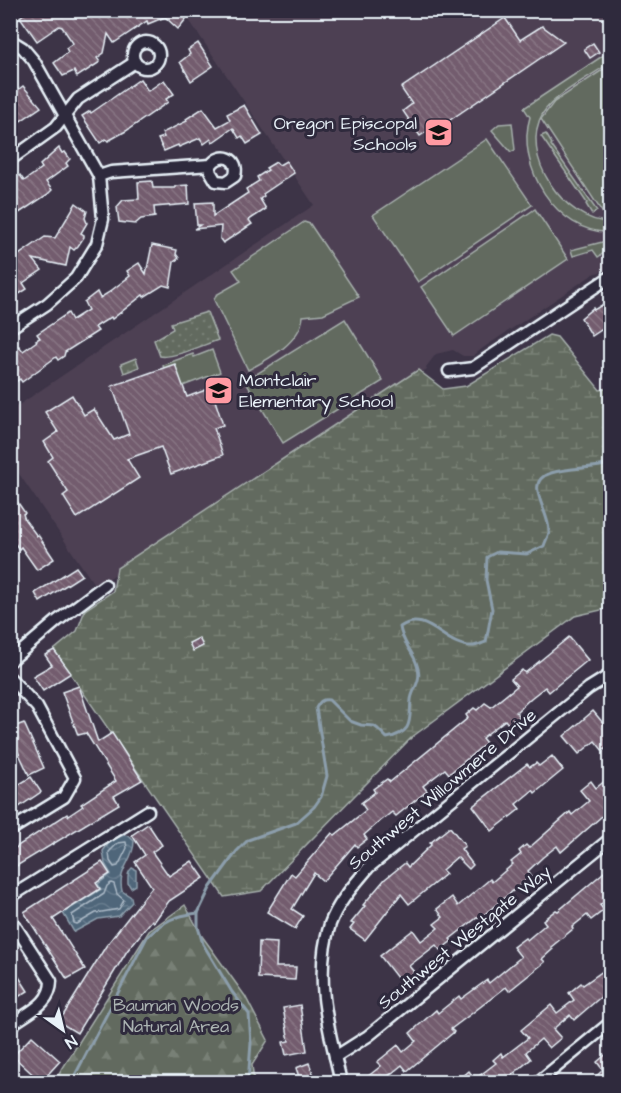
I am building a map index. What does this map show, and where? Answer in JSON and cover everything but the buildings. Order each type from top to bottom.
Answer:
[{"type":"street","points":[[10,39],[23,48],[34,61],[99,176],[103,219],[97,244],[88,261],[69,286],[10,328]]},
{"type":"street","points":[[10,160],[56,127],[78,99],[135,62]]},
{"type":"street","points":[[99,176],[113,172],[211,165]]},
{"type":"street","points":[[449,371],[473,368],[610,277]]},
{"type":"street","points":[[10,661],[57,621],[105,585]]},
{"type":"street","name":"Southwest Willowmere Drive","points":[[341,1083],[322,988],[323,956],[331,922],[347,893],[369,867],[580,695],[610,675]]},
{"type":"street","points":[[10,678],[38,707],[75,778],[64,797],[10,830]]},
{"type":"street","points":[[10,897],[148,811]]},
{"type":"street","name":"Southwest Westgate Way","points":[[335,1057],[368,1036],[610,839]]},
{"type":"street","points":[[10,918],[51,981],[51,991],[43,1003],[10,1026]]},
{"type":"street","points":[[538,1083],[610,1023]]},
{"type":"shaded area","points":[[183,11],[610,11],[610,266],[595,273],[473,356],[463,356],[453,350],[436,354],[426,367],[427,369],[96,587],[11,462],[10,411],[314,205]]},
{"type":"green space","points":[[610,51],[610,63],[564,92],[548,106],[537,130],[536,148],[541,166],[562,199],[577,211],[593,219],[610,222],[610,232],[591,230],[573,222],[557,209],[545,194],[535,175],[529,156],[527,136],[530,117],[524,108]]},
{"type":"green space","points":[[610,65],[610,210],[604,215],[541,119],[554,102]]},
{"type":"green space","points":[[512,123],[515,150],[511,152],[492,130],[499,124]]},
{"type":"green space","points":[[546,134],[551,145],[597,211],[592,214],[587,203],[541,136]]},
{"type":"green space","points":[[487,139],[532,205],[418,282],[373,215]]},
{"type":"green space","points":[[535,209],[568,259],[454,336],[421,287]]},
{"type":"green space","points":[[304,222],[310,224],[359,297],[323,314],[303,316],[297,334],[283,349],[248,370],[214,300],[216,295],[241,281],[233,270]]},
{"type":"green space","points":[[610,240],[607,244],[610,249],[598,257],[593,250],[573,256],[571,250]]},
{"type":"green space","points":[[207,312],[218,340],[180,354],[160,356],[154,340],[173,329],[171,323]]},
{"type":"green space","points":[[345,319],[383,381],[283,443],[245,381]]},
{"type":"green space","points":[[549,335],[557,337],[600,390],[610,388],[610,608],[575,616],[412,737],[261,891],[224,897],[54,650],[77,631],[85,610],[113,591],[117,568],[418,370],[443,389],[466,386]]},
{"type":"green space","points":[[212,350],[220,372],[172,390],[163,365]]},
{"type":"green space","points":[[136,358],[139,367],[124,373],[121,364]]},
{"type":"green space","name":"Bauman Woods Natural Area","points":[[185,905],[202,936],[245,996],[268,1040],[252,1065],[254,1082],[54,1082],[149,931]]},
{"type":"water","points":[[124,835],[134,841],[121,883],[122,891],[131,897],[132,902],[119,916],[98,919],[74,932],[63,913],[101,889],[98,884],[111,874],[105,864],[103,851],[111,840]]},
{"type":"water","points":[[132,868],[136,870],[136,885],[131,888],[128,877]]},
{"type":"waterway","points":[[248,1082],[251,1043],[249,1014],[232,992],[203,944],[198,927],[198,913],[210,888],[248,840],[296,823],[314,807],[321,797],[327,776],[316,708],[320,702],[329,700],[350,721],[374,726],[387,738],[396,736],[406,729],[410,720],[412,696],[419,671],[400,627],[410,622],[419,622],[463,645],[475,646],[486,642],[492,609],[486,580],[487,557],[497,552],[527,554],[544,546],[549,533],[538,490],[538,483],[542,477],[558,471],[610,464]]},
{"type":"waterway","points":[[69,1082],[73,1079],[147,937],[170,920],[198,913]]},
{"type":"place","name":"Oregon Episcopal Schools","points":[[438,133]]},
{"type":"place","name":"Montclair Elementary School","points":[[218,390]]}]
